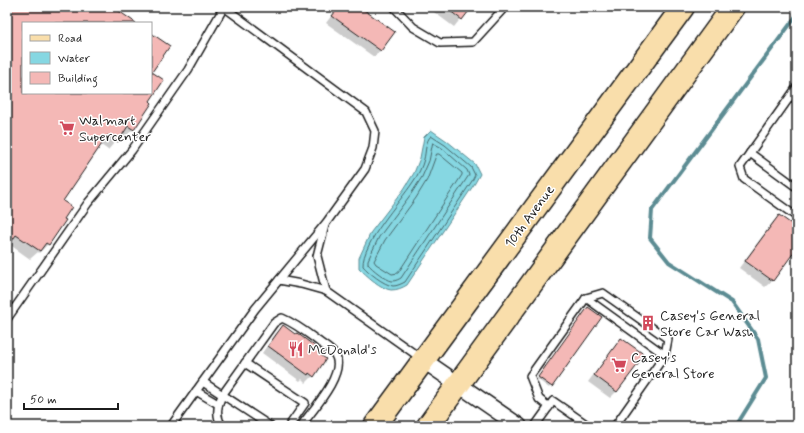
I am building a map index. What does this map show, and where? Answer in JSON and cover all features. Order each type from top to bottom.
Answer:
[{"type":"main road","name":"10th Avenue","points":[[375,426],[683,7]]},
{"type":"main road","points":[[428,426],[733,7]]},
{"type":"street","points":[[424,360],[519,426]]},
{"type":"lane","points":[[7,319],[88,203],[132,150],[188,70],[224,7],[366,112],[375,131],[373,148],[365,169],[326,223],[255,309],[171,426]]},
{"type":"lane","points":[[394,7],[413,27],[440,44],[473,42],[505,7]]},
{"type":"lane","points":[[797,87],[740,168],[744,179],[797,217]]},
{"type":"lane","points":[[750,153],[795,186],[797,183]]},
{"type":"lane","points":[[326,223],[317,256],[326,291]]},
{"type":"lane","points":[[279,280],[326,291],[424,360]]},
{"type":"lane","points":[[549,407],[539,399],[530,376],[586,298],[603,293],[668,339],[665,355],[615,426]]},
{"type":"lane","points":[[586,298],[665,355]]},
{"type":"lane","points":[[222,426],[218,419],[218,404],[223,394],[274,323],[282,318],[293,323],[335,355],[338,367],[330,386],[301,426]]},
{"type":"lane","points":[[245,363],[305,403],[289,426]]},
{"type":"lane","points":[[203,382],[270,426]]},
{"type":"lane","points":[[196,392],[218,404]]},
{"type":"lane","points":[[535,426],[553,401],[589,426]]},
{"type":"water","points":[[431,130],[475,164],[480,174],[407,285],[395,290],[387,289],[374,281],[359,268],[359,258],[371,232],[404,189],[414,173],[420,158],[424,137]]},
{"type":"building","name":"Walmart Supercenter","points":[[7,7],[113,7],[135,22],[22,22],[22,94],[152,94],[152,72],[164,80],[150,101],[152,103],[134,130],[128,126],[118,142],[108,135],[63,201],[72,207],[64,219],[66,220],[49,245],[46,243],[40,251],[16,235],[7,248]]},
{"type":"building","points":[[339,7],[360,7],[395,32],[381,51],[332,16]]},
{"type":"building","points":[[445,7],[472,7],[462,20]]},
{"type":"building","name":"Walmart Supercenter","points":[[152,34],[170,46],[152,72]]},
{"type":"building","points":[[779,215],[797,228],[797,248],[773,281],[745,261]]},
{"type":"building","points":[[588,307],[602,317],[552,387],[538,377]]},
{"type":"building","name":"McDonald's","points":[[283,325],[295,334],[297,333],[324,353],[322,356],[326,359],[314,377],[309,373],[308,375],[268,346]]},
{"type":"building","name":"Casey's General Store","points":[[621,338],[645,355],[617,392],[594,375]]},
{"type":"waterway","points":[[736,426],[766,378],[758,339],[732,302],[669,262],[650,238],[652,210],[797,15]]},
{"type":"place","name":"Walmart Supercenter","points":[[67,128]]},
{"type":"place","name":"Casey's General Store Car Wash","points":[[648,323]]},
{"type":"place","name":"McDonald's","points":[[296,349]]},
{"type":"place","name":"Casey's General Store","points":[[619,365]]}]
